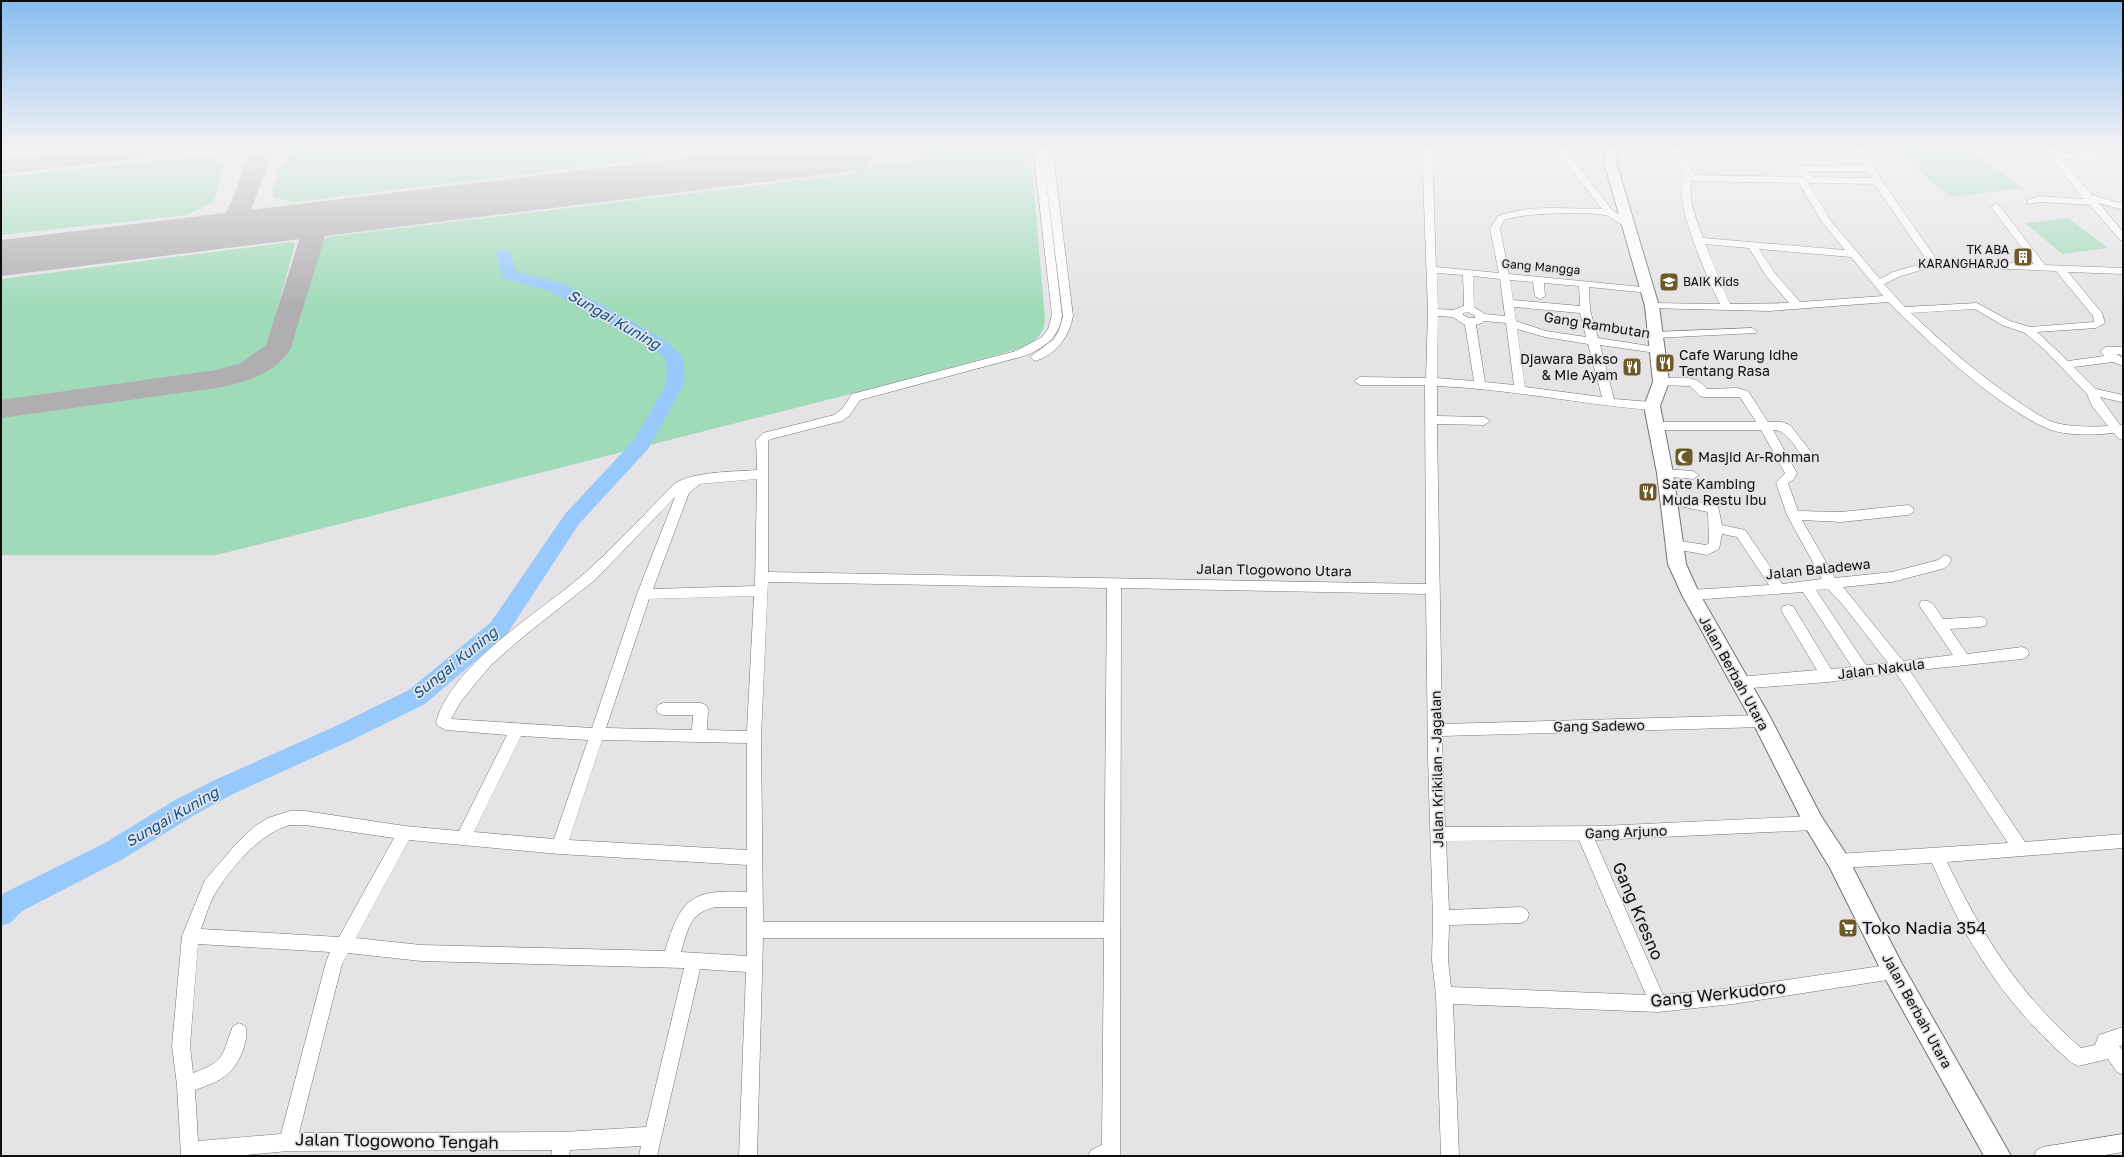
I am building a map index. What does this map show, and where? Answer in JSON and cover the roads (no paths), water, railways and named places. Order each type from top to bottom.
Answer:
[{"type":"main road","points":[[1622,201],[1650,298],[1661,382],[1652,406]]},
{"type":"main road","name":"Jalan Berbah Utara","points":[[1652,406],[1665,473],[1677,564],[1691,595],[1739,683],[1762,721],[1814,823],[1838,861],[1894,972],[1998,1156]]},
{"type":"street","points":[[748,1156],[755,965],[754,737],[761,591],[763,474],[762,443],[764,437],[838,418],[844,414],[853,401],[1020,354],[1040,345],[1053,332],[1056,325],[1055,296],[1044,201]]},
{"type":"street","points":[[853,401],[1029,359],[1042,354],[1058,341],[1066,326],[1068,307],[1054,201]]},
{"type":"street","name":"Jalan Krikilan - Jagalan","points":[[1428,201],[1433,312],[1431,382],[1436,730],[1435,758],[1441,918],[1440,960],[1444,995],[1450,1156]]},
{"type":"street","points":[[1601,201],[1609,212],[1622,222],[1629,224]]},
{"type":"street","points":[[1688,201],[1699,241],[1715,286],[1727,308]]},
{"type":"street","points":[[1816,201],[1827,222],[1852,254],[1879,283],[1890,299],[1949,355],[1988,387],[2038,420],[2055,428],[2094,431],[2121,431]]},
{"type":"street","points":[[1891,201],[1934,263]]},
{"type":"street","points":[[2092,201],[2123,238]]},
{"type":"street","points":[[2098,201],[2123,207]]},
{"type":"street","points":[[1996,207],[2042,268]]},
{"type":"street","points":[[1520,390],[1505,277],[1495,229],[1501,218],[1518,214],[1609,212]]},
{"type":"street","points":[[1699,241],[1752,244],[1852,254]]},
{"type":"street","points":[[1752,244],[1770,274],[1797,306]]},
{"type":"street","points":[[1879,283],[1897,274],[1934,263],[2118,271],[2123,266]]},
{"type":"street","name":"Gang Mangga","points":[[1430,269],[1584,283],[1650,298],[1727,308],[1797,306],[1890,299]]},
{"type":"street","points":[[2029,331],[2037,328],[2085,326],[2100,323],[2098,315],[2060,269]]},
{"type":"street","points":[[1468,272],[1469,308]]},
{"type":"street","points":[[1538,279],[1540,296]]},
{"type":"street","points":[[1584,283],[1585,310],[1609,403]]},
{"type":"street","points":[[1508,303],[1585,310]]},
{"type":"street","points":[[1903,310],[1977,306],[2006,323],[2029,331],[2066,365],[2092,392],[2096,403],[2121,431]]},
{"type":"street","points":[[1469,308],[1477,312],[1481,317],[1478,321],[1470,322],[1460,319],[1457,314],[1461,309],[1469,308]]},
{"type":"street","points":[[1433,312],[1457,314]]},
{"type":"street","name":"Gang Rambutan","points":[[1481,317],[1510,321],[1545,334],[1593,341],[1656,342],[1752,331]]},
{"type":"street","points":[[1470,322],[1480,385]]},
{"type":"street","points":[[2119,360],[2108,355],[2105,351],[2123,351]]},
{"type":"street","points":[[2066,365],[2119,360]]},
{"type":"street","points":[[1360,381],[1431,382],[1480,385],[1609,403],[1652,406]]},
{"type":"street","points":[[1661,382],[1692,382],[1707,394],[1744,394],[1779,449],[1791,474],[1782,483],[1793,515],[1831,583],[1848,601],[1899,666],[2021,849]]},
{"type":"street","points":[[2092,392],[2121,398]]},
{"type":"street","points":[[1432,420],[1484,421]]},
{"type":"street","points":[[1656,426],[1786,427],[1802,450],[1810,458]]},
{"type":"street","points":[[1665,473],[1693,475]]},
{"type":"street","points":[[754,737],[516,731],[451,726],[442,722],[469,678],[483,662],[511,637],[588,577],[636,531],[678,487],[684,483],[696,480],[763,474]]},
{"type":"street","points":[[559,847],[644,594],[679,502],[684,492],[696,480]]},
{"type":"street","points":[[1669,500],[1712,508],[1715,512],[1715,546],[1707,550],[1674,545]]},
{"type":"street","points":[[1793,515],[1841,517],[1908,510]]},
{"type":"street","points":[[1716,528],[1742,533],[1779,589]]},
{"type":"street","name":"Jalan Baladewa","points":[[1691,595],[1779,589],[1892,578],[1942,564],[1946,560]]},
{"type":"street","name":"Jalan Tlogowono Utara","points":[[761,577],[1114,582],[1433,589]]},
{"type":"street","points":[[1107,1155],[1113,930],[1114,582]]},
{"type":"street","points":[[1806,586],[1863,672]]},
{"type":"street","points":[[644,594],[761,591]]},
{"type":"street","points":[[1926,605],[1964,660]]},
{"type":"street","points":[[1788,610],[1828,676]]},
{"type":"street","points":[[1940,624],[1980,622]]},
{"type":"street","name":"Jalan Nakula","points":[[1739,683],[1828,676],[1899,666],[2022,653]]},
{"type":"street","points":[[662,709],[701,709],[699,736]]},
{"type":"street","name":"Gang Sadewo","points":[[1436,730],[1762,721]]},
{"type":"street","points":[[463,838],[516,731]]},
{"type":"street","points":[[288,1142],[190,1153],[186,1085],[181,1046],[190,936],[211,885],[242,848],[260,831],[273,823],[290,818],[305,818],[405,833],[559,847],[754,858]]},
{"type":"street","name":"Gang Arjuno","points":[[1438,834],[1584,834],[1814,823]]},
{"type":"street","name":"Jalan Tlogowono Tengah","points":[[405,833],[342,945],[329,977],[314,1045],[288,1142],[562,1149],[653,1136]]},
{"type":"street","name":"Gang Kresno","points":[[1584,834],[1658,1004]]},
{"type":"street","points":[[1838,861],[1936,856],[2123,841]]},
{"type":"street","points":[[1936,856],[1984,948],[2004,978],[2062,1044],[2078,1057],[2102,1053],[2105,1041]]},
{"type":"street","points":[[670,960],[686,914],[698,904],[712,900],[755,900]]},
{"type":"street","points":[[1441,918],[1521,916]]},
{"type":"street","points":[[755,930],[1113,930]]},
{"type":"street","points":[[190,936],[342,945],[421,953],[694,960],[755,965]]},
{"type":"street","points":[[648,1156],[694,960]]},
{"type":"street","name":"Gang Werkudoro","points":[[1444,995],[1658,1004],[1733,996],[1894,972]]},
{"type":"street","points":[[186,1085],[224,1068],[229,1061],[239,1032]]},
{"type":"street","points":[[2105,1041],[2123,1036]]},
{"type":"street","points":[[2105,1041],[2123,1066]]},
{"type":"street","points":[[2043,1156],[2123,1143]]},
{"type":"waterway","name":"Sungai Kuning","points":[[1,914],[13,902],[114,851],[184,808],[224,787],[344,733],[417,697],[499,628],[572,519],[641,444],[674,386],[676,374],[673,356],[657,343],[556,287],[509,275],[504,254]]},
{"type":"place","name":"TK ABA KARANGHARJO","points":[[2023,257]]},
{"type":"place","name":"BAIK Kids","points":[[1669,282]]},
{"type":"place","name":"Cafe Warung Idhe Tentang Rasa","points":[[1665,363]]},
{"type":"place","name":"Djawara Bakso & Mie Ayam","points":[[1632,367]]},
{"type":"place","name":"Masjid Ar-Rohman","points":[[1684,457]]},
{"type":"place","name":"Sate Kambing Muda Restu Ibu","points":[[1648,492]]},
{"type":"place","name":"Toko Nadia 354","points":[[1848,928]]}]
